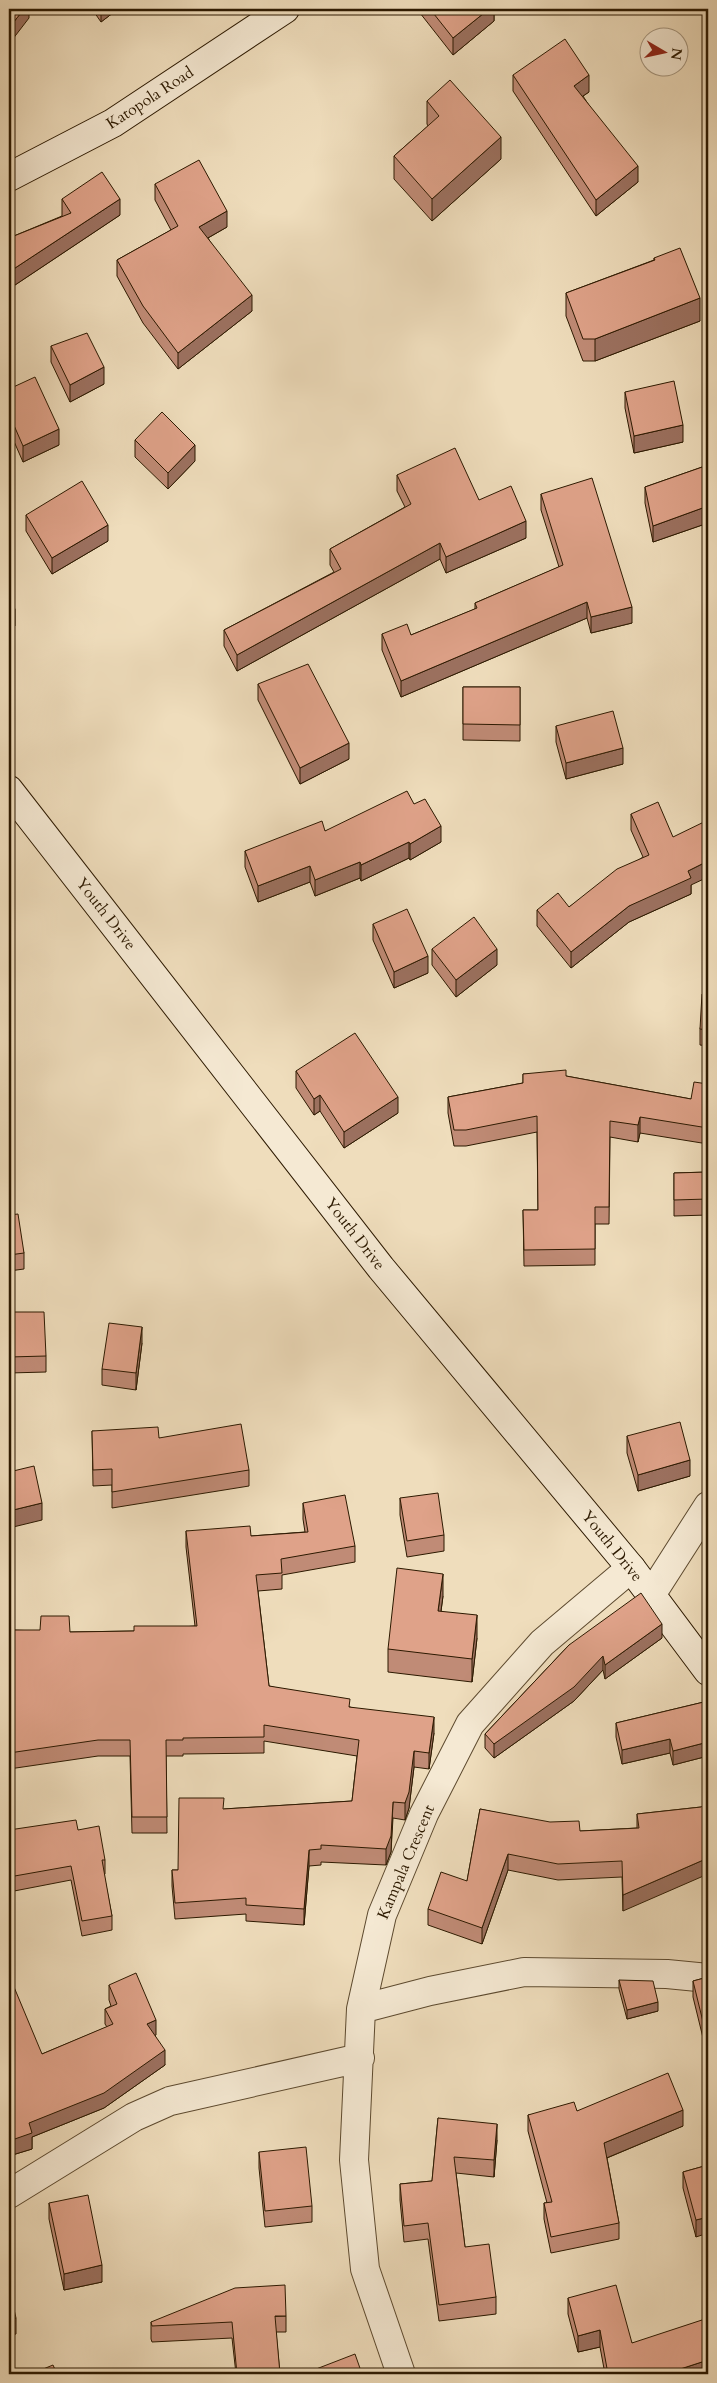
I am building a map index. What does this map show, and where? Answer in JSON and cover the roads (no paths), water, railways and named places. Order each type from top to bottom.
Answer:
[{"type":"street","name":"Katopola Road","points":[[9,177],[113,123],[285,9]]},
{"type":"street","name":"Youth Drive","points":[[9,790],[382,1268],[631,1568],[708,1671]]},
{"type":"street","points":[[651,1595],[708,1506]]},
{"type":"street","name":"Kampala Crescent","points":[[401,2374],[365,2269],[354,2160],[361,2009],[382,1915],[424,1814],[470,1724],[542,1643],[631,1568]]},
{"type":"street","points":[[361,2009],[430,1991],[524,1972],[667,1974],[708,1978]]},
{"type":"street","points":[[9,2194],[134,2117],[170,2101],[360,2058]]}]
